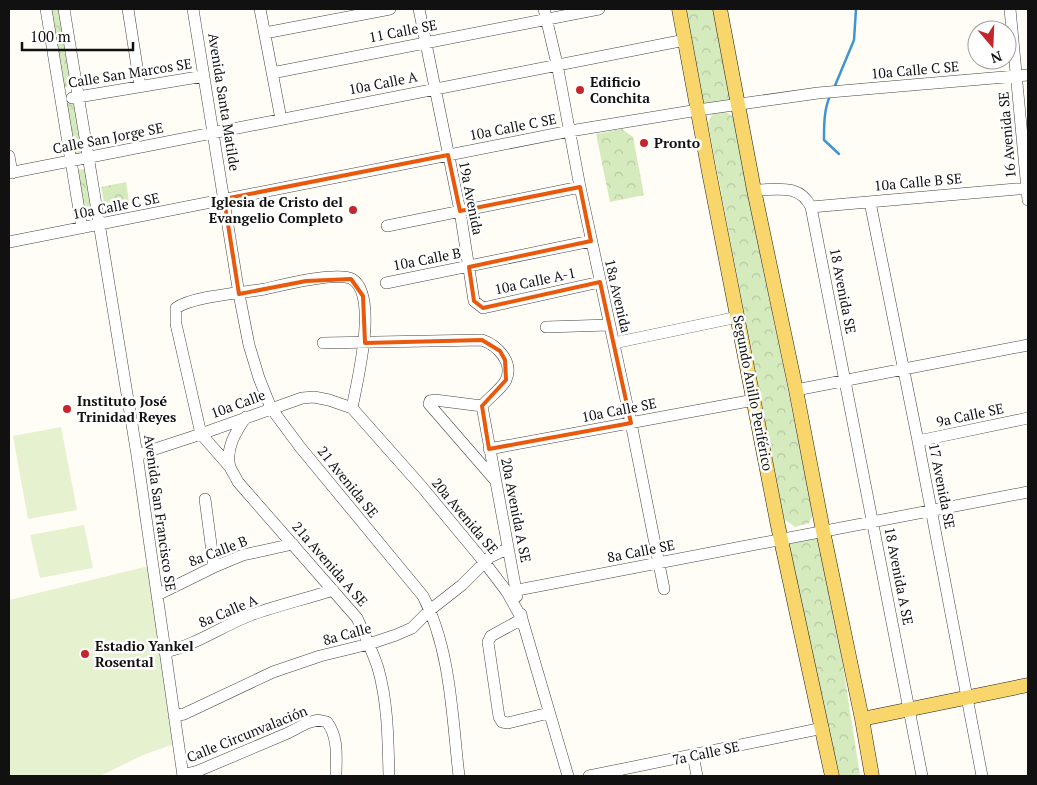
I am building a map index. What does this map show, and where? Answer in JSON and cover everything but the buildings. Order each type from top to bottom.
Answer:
[{"type":"main road","name":"Segundo Anillo Periférico","points":[[679,9],[754,400],[832,776]]},
{"type":"main road","points":[[720,9],[754,190],[796,390],[872,776]]},
{"type":"main road","points":[[862,719],[1028,685]]},
{"type":"street","points":[[46,9],[82,228]]},
{"type":"street","name":"Avenida San Francisco SE","points":[[64,9],[136,455],[183,776]]},
{"type":"street","points":[[128,9],[140,86]]},
{"type":"street","name":"Avenida Santa Matilde","points":[[193,9],[224,199]]},
{"type":"street","points":[[260,9],[281,119]]},
{"type":"street","points":[[265,33],[390,9]]},
{"type":"street","name":"19a Avenida","points":[[419,9],[460,211],[474,301],[478,305]]},
{"type":"street","name":"11 Calle SE","points":[[272,73],[425,42],[545,14],[598,9]]},
{"type":"street","name":"16 Avenida SE","points":[[1010,9],[1023,75],[1028,200]]},
{"type":"street","name":"18a Avenida","points":[[545,14],[557,64],[591,241],[631,423],[664,589]]},
{"type":"street","name":"10a Calle A","points":[[214,132],[685,40]]},
{"type":"street","name":"10a Calle C SE","points":[[9,242],[570,131],[818,93],[1023,75]]},
{"type":"street","name":"Calle San Marcos SE","points":[[61,100],[204,76]]},
{"type":"street","name":"Calle San Jorge SE","points":[[10,173],[214,132]]},
{"type":"street","points":[[9,156],[10,173]]},
{"type":"street","points":[[387,226],[580,187]]},
{"type":"street","name":"10a Calle B SE","points":[[811,207],[1028,188]]},
{"type":"street","points":[[754,190],[795,190],[806,197],[811,207]]},
{"type":"street","name":"21 Avenida SE","points":[[224,199],[249,345],[271,408],[300,447],[423,596],[430,610],[441,645],[448,682],[459,776]]},
{"type":"street","name":"17 Avenida SE","points":[[870,202],[904,368],[982,776]]},
{"type":"street","name":"18 Avenida SE","points":[[811,207],[845,381]]},
{"type":"street","name":"10a Calle B","points":[[386,283],[591,241]]},
{"type":"street","points":[[230,467],[201,434],[176,324],[176,308],[191,301],[306,281],[340,276],[351,279],[359,286],[363,296],[364,343],[352,408]]},
{"type":"street","name":"10a Calle A-1","points":[[478,305],[483,308],[600,282]]},
{"type":"street","points":[[614,343],[738,317]]},
{"type":"street","points":[[546,327],[609,325]]},
{"type":"street","points":[[323,343],[482,340],[491,343],[500,351],[505,360],[506,380],[482,406],[435,400],[429,402],[431,408],[495,481]]},
{"type":"street","points":[[796,390],[1028,345]]},
{"type":"street","name":"18 Avenida A SE","points":[[845,381],[922,776]]},
{"type":"street","name":"10a Calle","points":[[136,455],[302,398],[314,397],[352,408]]},
{"type":"street","name":"10a Calle SE","points":[[489,449],[754,400]]},
{"type":"street","name":"20a Avenida A SE","points":[[482,406],[507,549],[511,591]]},
{"type":"street","name":"20a Avenida SE","points":[[352,408],[511,591],[522,620],[568,776]]},
{"type":"street","points":[[230,467],[230,450],[233,439],[238,428],[246,418]]},
{"type":"street","name":"9a Calle SE","points":[[918,441],[1028,418]]},
{"type":"street","name":"21a Avenida A SE","points":[[230,467],[238,482],[357,618],[378,669],[387,722],[389,776]]},
{"type":"street","points":[[823,531],[1028,492]]},
{"type":"street","points":[[205,499],[214,567]]},
{"type":"street","name":"8a Calle SE","points":[[511,591],[823,531]]},
{"type":"street","name":"8a Calle B","points":[[157,595],[243,555],[293,544]]},
{"type":"street","name":"8a Calle","points":[[174,716],[184,714],[273,672],[320,656],[369,644],[412,628],[430,610],[462,585],[490,557],[507,549]]},
{"type":"street","name":"8a Calle A","points":[[165,652],[185,646],[250,615],[333,590]]},
{"type":"street","points":[[522,620],[491,636],[488,642],[499,717],[502,722],[508,723],[549,712]]},
{"type":"street","name":"Calle Circunvalación","points":[[183,776],[318,720],[327,722],[335,738],[336,776]]},
{"type":"street","name":"7a Calle SE","points":[[589,776],[823,728]]},
{"type":"street","points":[[692,756],[697,776]]},
{"type":"highlighted area","points":[[448,155],[460,211],[580,187],[591,241],[469,267],[474,301],[483,308],[600,282],[631,423],[489,449],[482,406],[506,380],[505,360],[500,351],[482,340],[365,343],[363,296],[351,279],[306,281],[239,294],[224,199]]},
{"type":"green space","points":[[49,9],[60,9],[73,86],[62,88]]},
{"type":"green space","points":[[680,9],[719,9],[737,99],[700,106]]},
{"type":"green space","points":[[76,102],[84,153],[73,155],[65,104]]},
{"type":"green space","points":[[725,111],[733,117],[813,514],[809,523],[795,527],[784,519],[708,124],[712,114]]},
{"type":"green space","points":[[622,129],[633,137],[644,195],[610,202],[596,134]]},
{"type":"green space","points":[[85,169],[92,214],[83,215],[76,170]]},
{"type":"green space","points":[[126,182],[130,209],[106,213],[101,187]]},
{"type":"green space","points":[[61,427],[77,510],[28,519],[13,436]]},
{"type":"green space","points":[[84,525],[93,568],[40,578],[30,535]]},
{"type":"green space","points":[[823,536],[860,776],[835,776],[787,542]]},
{"type":"green space","name":"Estadio Yankel Rosental","points":[[149,566],[174,744],[143,755],[100,776],[9,776],[9,600]]},
{"type":"waterway","points":[[834,88],[854,40],[856,9]]},
{"type":"waterway","points":[[830,96],[825,112],[824,140],[839,154]]},
{"type":"place","name":"Edificio Conchita","points":[[580,90]]},
{"type":"place","name":"Pronto","points":[[644,143]]},
{"type":"place","name":"Iglesia de Cristo del Evangelio Completo","points":[[353,210]]},
{"type":"place","name":"Instituto José Trinidad Reyes","points":[[67,409]]},
{"type":"place","name":"Estadio Yankel Rosental","points":[[85,654]]}]
